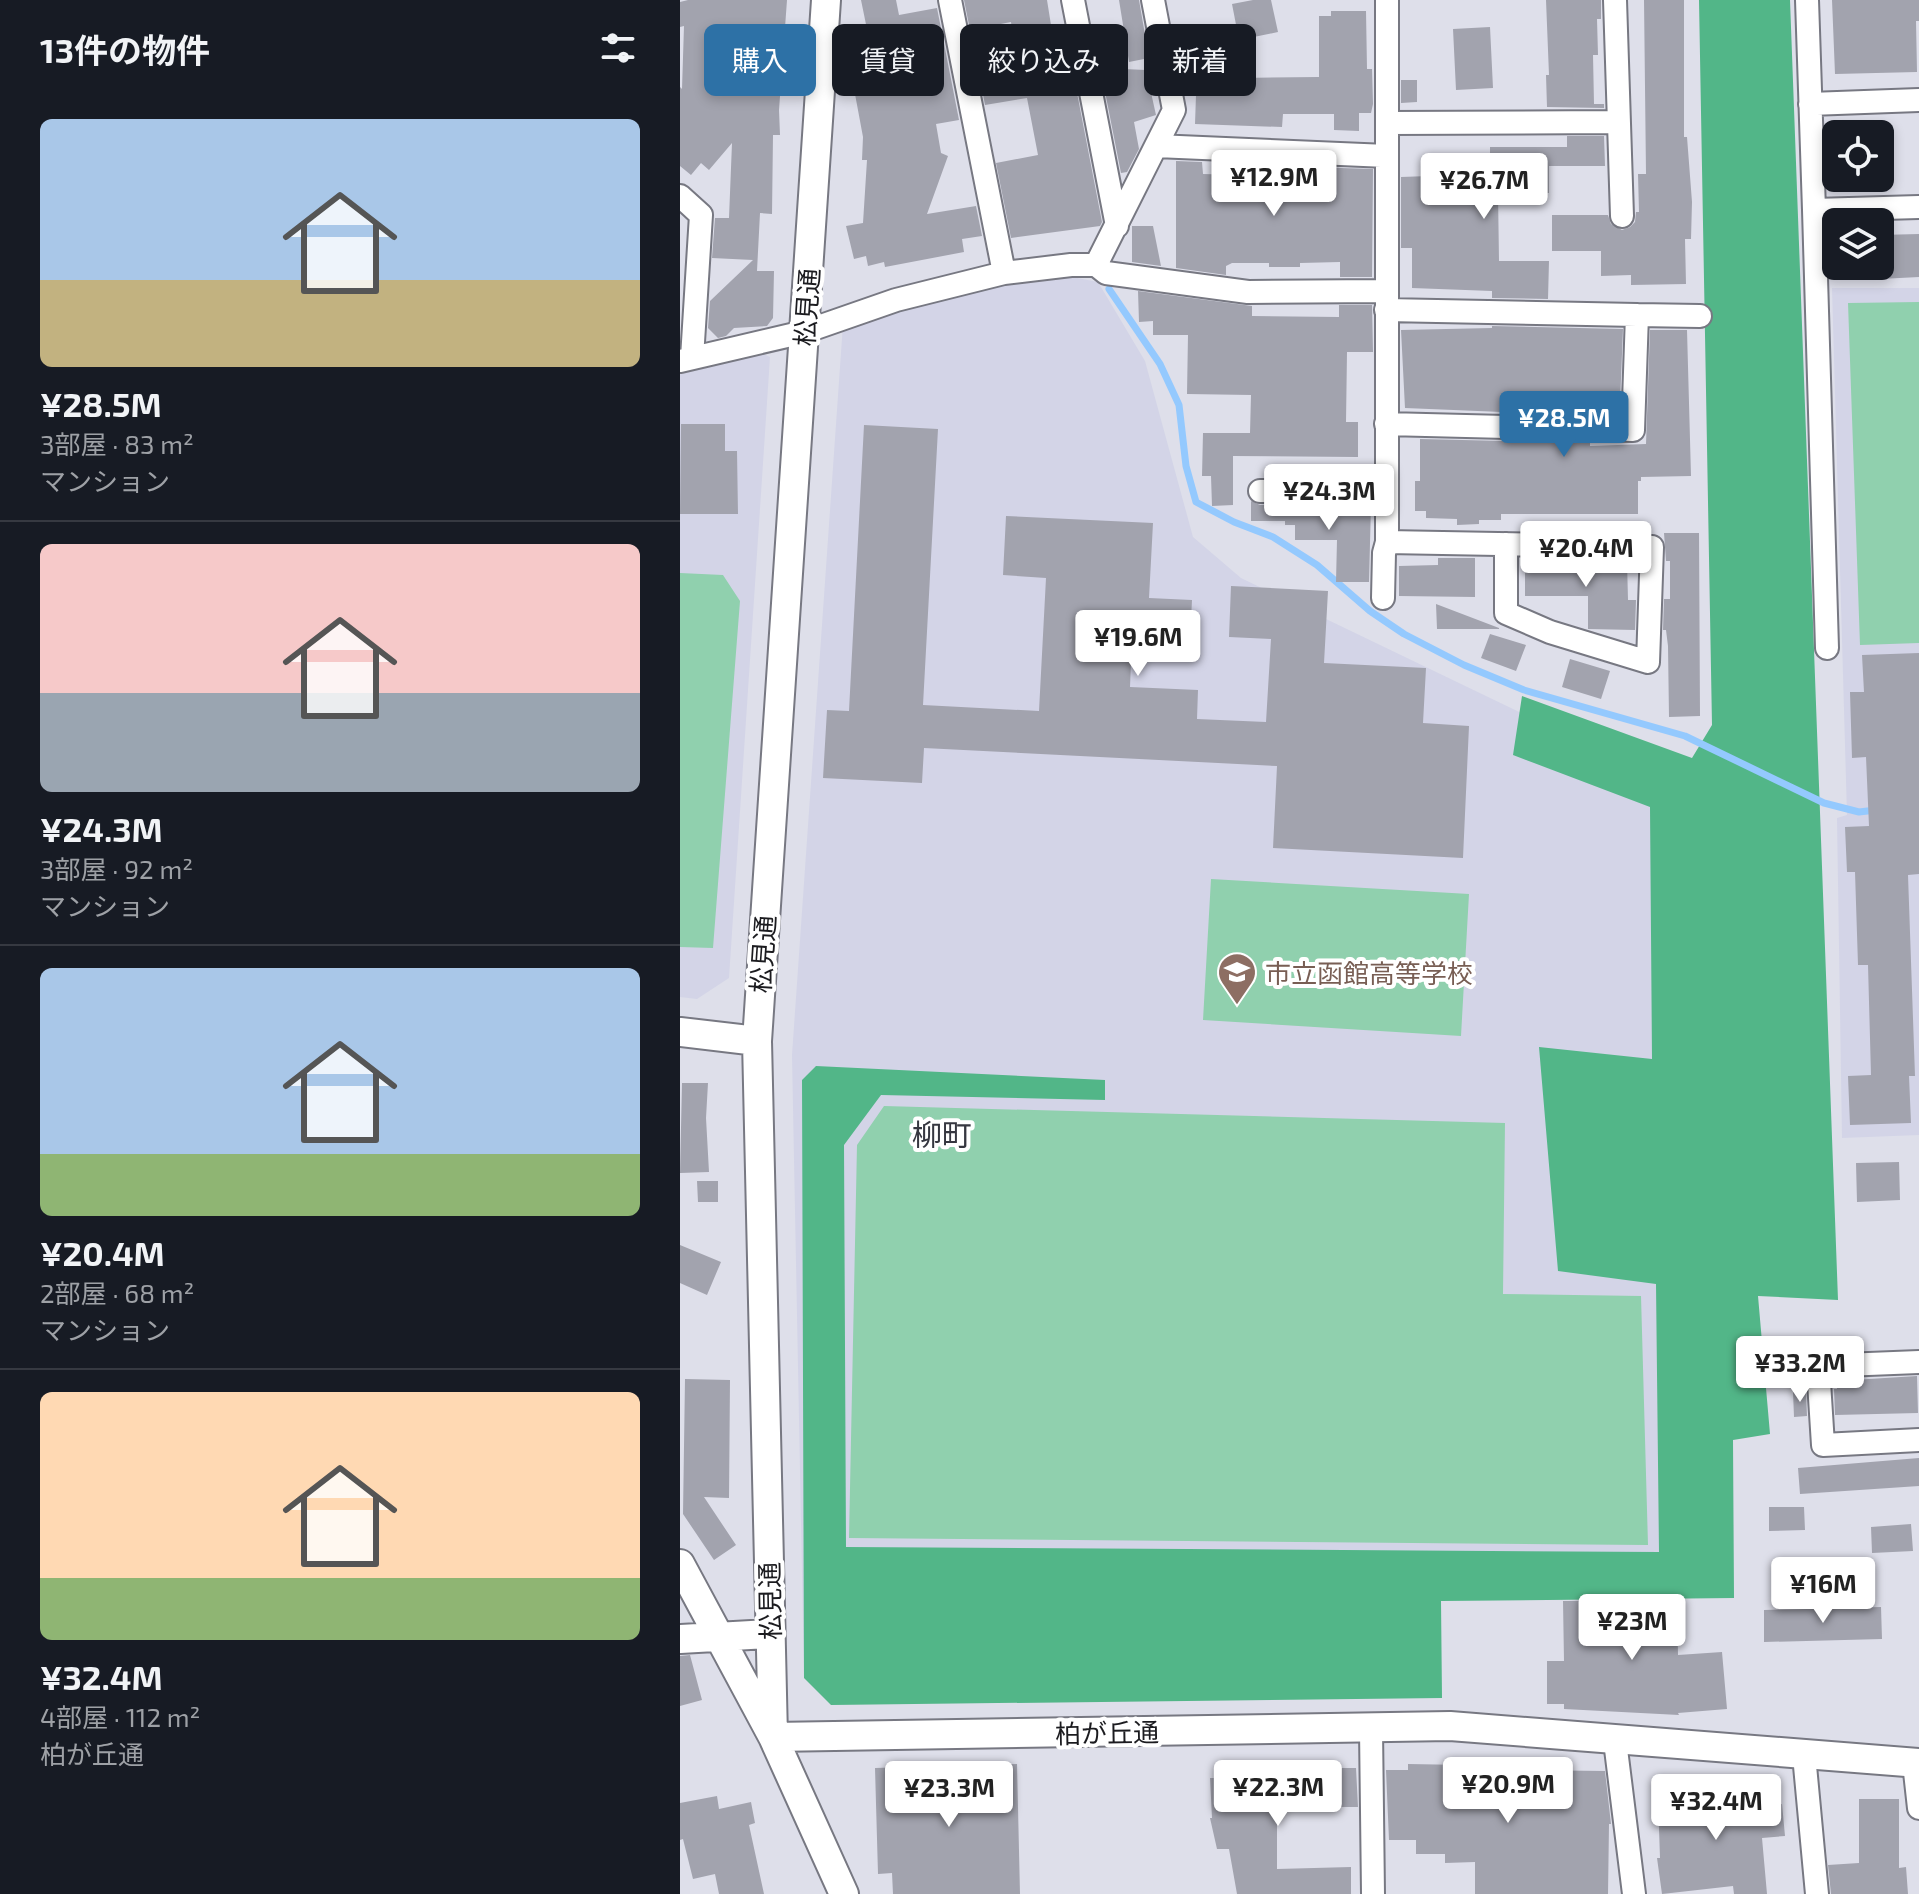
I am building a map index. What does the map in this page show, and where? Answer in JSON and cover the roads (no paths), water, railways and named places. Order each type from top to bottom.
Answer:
[{"type":"street","name":"松見通","points":[[826,0],[757,1041],[773,1737],[844,1894]]},
{"type":"street","points":[[950,0],[1004,273]]},
{"type":"street","points":[[1073,0],[1117,226]]},
{"type":"street","points":[[1096,265],[1174,110],[1153,0]]},
{"type":"street","points":[[1383,598],[1387,542],[1387,0]]},
{"type":"street","points":[[1615,0],[1622,216]]},
{"type":"street","points":[[1807,0],[1827,648]]},
{"type":"street","points":[[1810,104],[1919,100]]},
{"type":"street","points":[[1387,123],[1618,122]]},
{"type":"street","points":[[1156,146],[1387,156]]},
{"type":"street","points":[[680,196],[701,215],[686,359],[804,332],[896,300],[1004,273],[1071,265],[1096,265],[1106,273],[1248,292],[1700,316]]},
{"type":"street","points":[[1814,210],[1919,207]]},
{"type":"street","points":[[1386,424],[1633,430],[1637,315]]},
{"type":"street","points":[[1260,491],[1387,491]]},
{"type":"street","points":[[1387,542],[1506,544],[1652,547],[1648,662],[1550,632],[1506,613],[1506,544]]},
{"type":"street","points":[[680,1032],[757,1041]]},
{"type":"street","points":[[1919,1362],[1818,1366],[1823,1445],[1919,1440]]},
{"type":"street","points":[[680,1564],[773,1737]]},
{"type":"street","points":[[680,1639],[769,1634]]},
{"type":"street","name":"柏が丘通","points":[[773,1737],[1450,1726],[1917,1763]]},
{"type":"street","points":[[1371,1729],[1373,1894]]},
{"type":"street","points":[[1615,1741],[1634,1894]]},
{"type":"street","points":[[1804,1755],[1817,1894]]},
{"type":"street","points":[[1917,1763],[1919,1808]]},
{"type":"waterway","points":[[1109,289],[1160,364],[1179,405],[1186,466],[1196,502],[1234,522],[1273,537],[1317,565],[1370,611],[1404,634],[1464,665],[1524,690],[1685,736],[1824,803],[1859,812],[1876,810]]},
{"type":"place","name":"市立函館高等学校","points":[[1237,1006]]},
{"type":"district","name":"柳町","points":[[942,1134]]}]
